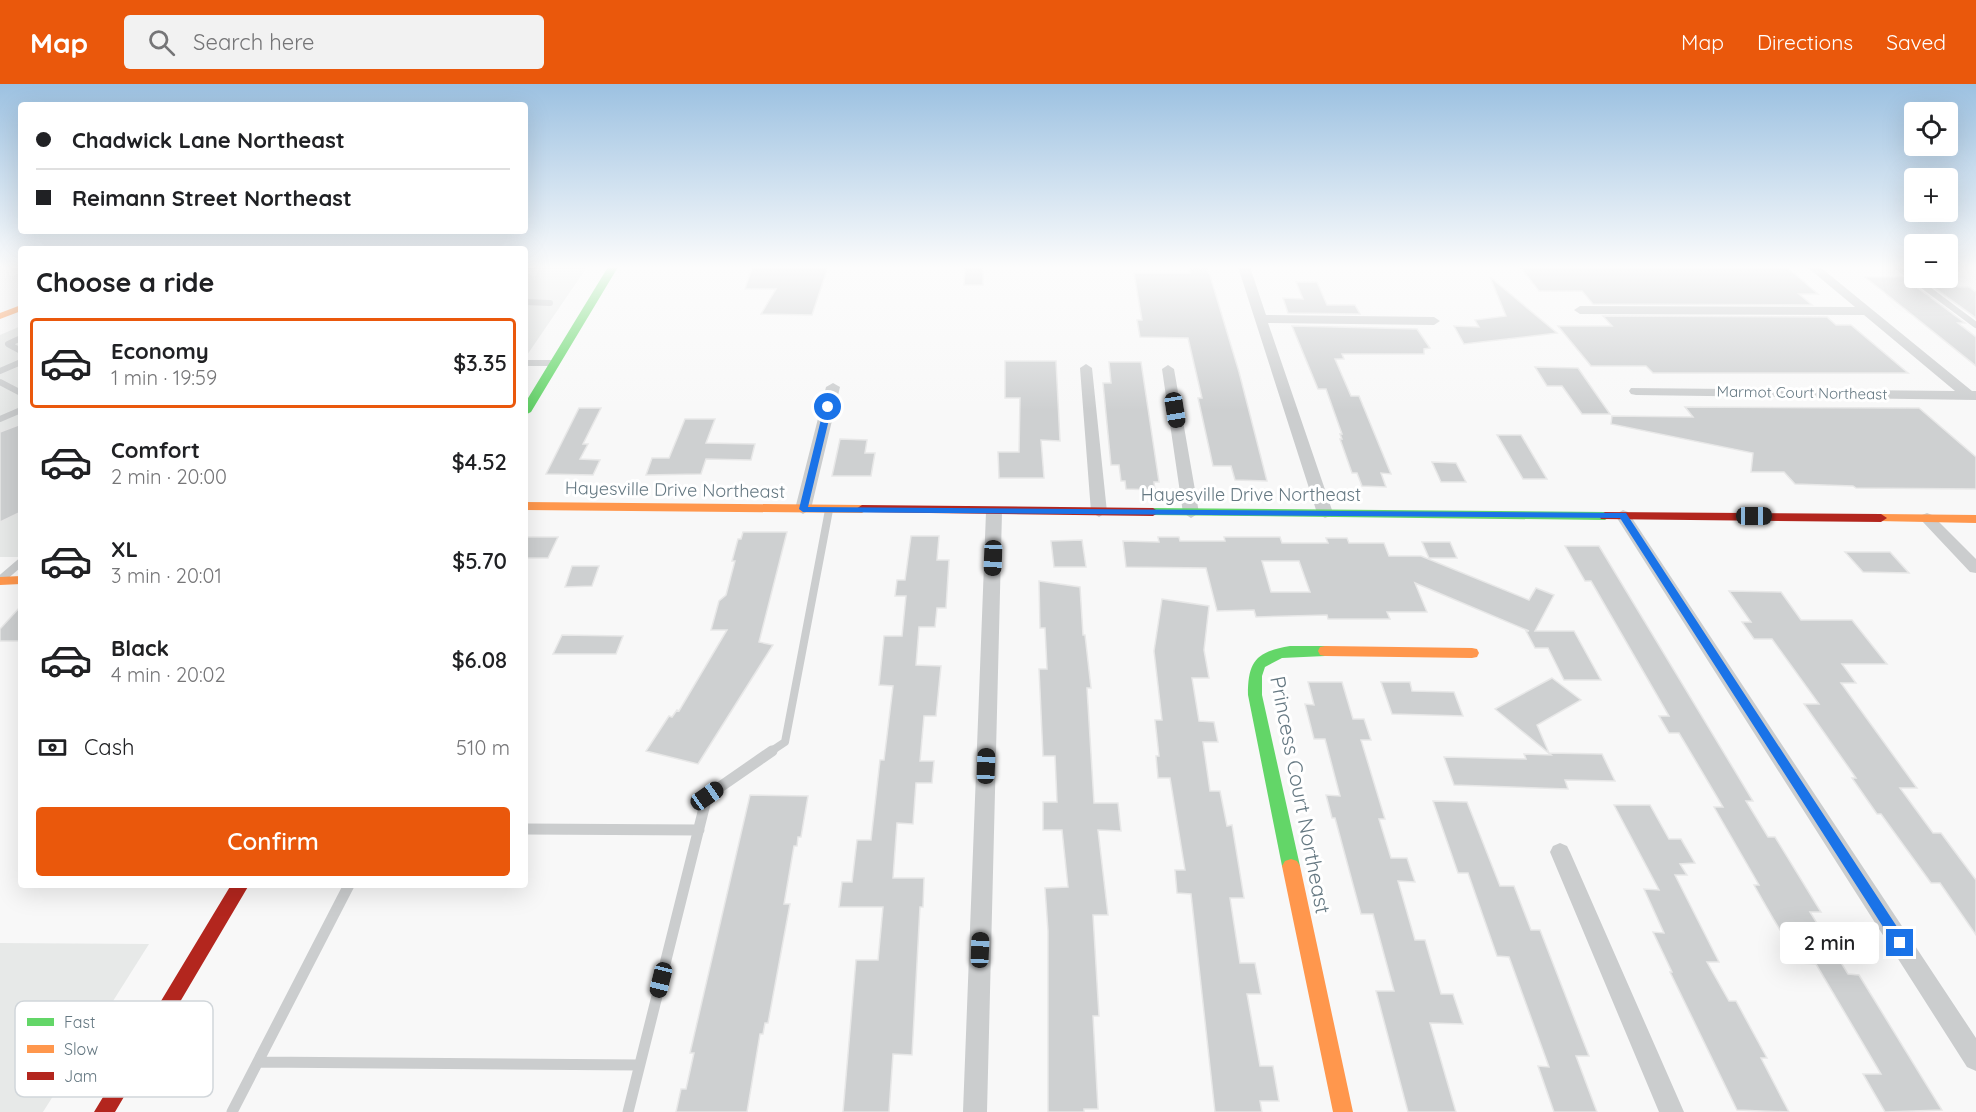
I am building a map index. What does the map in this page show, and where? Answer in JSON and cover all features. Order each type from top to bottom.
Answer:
[{"type":"street","points":[[528,407],[584,315]]},
{"type":"street","points":[[1260,315],[1325,513]]},
{"type":"street","points":[[1872,315],[1973,397]]},
{"type":"street","points":[[1261,319],[1434,321]]},
{"type":"street","points":[[1086,368],[1099,512]]},
{"type":"street","points":[[1168,369],[1191,513]]},
{"type":"street","points":[[803,509],[833,387]]},
{"type":"street","name":"Marmot Court Northeast","points":[[1636,391],[1973,397]]},
{"type":"street","name":"Hayesville Drive Northeast","points":[[528,506],[1976,519]]},
{"type":"street","points":[[975,1112],[994,512]]},
{"type":"street","points":[[1623,515],[1976,1059]]},
{"type":"street","points":[[1926,518],[1976,568]]},
{"type":"street","points":[[0,580],[18,580]]},
{"type":"street","name":"Princess Court Northeast","points":[[1343,1112],[1255,695],[1253,674],[1257,665],[1268,656],[1288,651],[1472,653]]},
{"type":"street","points":[[1560,852],[1672,1112]]},
{"type":"street","points":[[171,1001],[238,888]]},
{"type":"street","points":[[104,1112],[113,1097]]},
{"type":"lane","points":[[1963,315],[1976,325]]},
{"type":"lane","points":[[18,339],[8,344],[18,349]]},
{"type":"lane","points":[[0,371],[18,363]]},
{"type":"lane","points":[[528,363],[555,363]]},
{"type":"lane","points":[[0,382],[18,391]]},
{"type":"lane","points":[[0,409],[10,415]]},
{"type":"lane","points":[[0,419],[18,411]]},
{"type":"lane","points":[[628,1112],[707,796],[785,742],[829,510]]},
{"type":"lane","points":[[0,580],[18,565]]},
{"type":"lane","points":[[528,829],[699,830]]},
{"type":"lane","points":[[232,1112],[347,888]]},
{"type":"lane","points":[[258,1062],[639,1065]]},
{"type":"shaded area","points":[[528,315],[554,315],[528,354]]},
{"type":"shaded area","points":[[18,327],[18,557],[0,557],[0,335]]},
{"type":"shaded area","points":[[0,943],[149,944],[113,1001],[15,1001],[15,1097],[52,1097],[43,1112],[0,1112]]},
{"type":"building","points":[[1141,315],[1222,315],[1267,481],[1235,480],[1231,466],[1213,466],[1198,398],[1202,398],[1188,338],[1140,337],[1137,320],[1142,320]]},
{"type":"building","points":[[1535,315],[1557,333],[1464,344],[1454,326],[1479,327],[1475,320]]},
{"type":"building","points":[[1912,315],[1954,315],[1965,323],[1958,323],[1976,337],[1976,366]]},
{"type":"building","points":[[1603,316],[1827,317],[1836,325],[1851,325],[1908,373],[1653,373],[1646,366],[1591,366],[1558,326],[1612,326]]},
{"type":"building","points":[[1292,326],[1417,329],[1430,348],[1424,349],[1424,354],[1342,354],[1344,359],[1335,359],[1351,396],[1359,396],[1391,474],[1381,473],[1386,487],[1362,486],[1357,473],[1352,473],[1340,439],[1342,439],[1340,434],[1342,434],[1326,389],[1318,389]]},
{"type":"building","points":[[1005,361],[1056,361],[1060,441],[1041,440],[1044,478],[999,478],[998,452],[1019,452],[1020,398],[1005,398]]},
{"type":"building","points":[[1109,362],[1141,362],[1159,482],[1154,482],[1155,490],[1126,489],[1125,481],[1121,481],[1119,465],[1111,465],[1103,383],[1111,383]]},
{"type":"building","points":[[1535,367],[1578,368],[1610,414],[1582,414],[1562,386],[1547,386]]},
{"type":"building","points":[[1685,407],[1919,408],[1976,457],[1976,489],[1856,488],[1795,484],[1784,472],[1751,472],[1753,453],[1611,424],[1612,416],[1693,417]]},
{"type":"building","points":[[579,408],[601,408],[583,444],[588,444],[580,459],[600,460],[593,475],[546,474]]},
{"type":"building","points":[[685,419],[715,419],[706,443],[755,444],[751,460],[706,459],[701,474],[646,475],[652,458],[669,458]]},
{"type":"building","points":[[18,425],[18,513],[0,522],[0,432]]},
{"type":"building","points":[[1497,435],[1521,435],[1547,479],[1523,479]]},
{"type":"building","points":[[840,439],[867,440],[865,453],[875,453],[871,476],[832,476]]},
{"type":"building","points":[[1432,462],[1456,463],[1466,482],[1441,482]]},
{"type":"building","points":[[743,532],[787,532],[759,642],[773,645],[698,764],[646,751],[669,716],[672,717],[677,710],[679,711],[727,630],[711,630],[719,601],[726,595],[735,561],[732,561],[738,539],[741,539]]},
{"type":"building","points":[[911,536],[939,536],[937,560],[949,560],[946,608],[937,608],[935,627],[919,627],[916,665],[941,666],[936,716],[924,716],[920,761],[934,761],[932,783],[916,783],[913,824],[897,823],[893,878],[924,878],[923,907],[920,907],[912,1055],[893,1054],[889,1112],[843,1112],[856,960],[878,960],[883,907],[839,907],[842,882],[852,882],[857,840],[871,840],[880,760],[884,760],[893,686],[879,685],[884,636],[902,636],[906,596],[895,596],[897,580],[905,580]]},
{"type":"building","points":[[528,537],[558,537],[548,558],[528,558]]},
{"type":"building","points":[[1158,537],[1179,537],[1180,541],[1225,541],[1224,537],[1280,537],[1282,543],[1328,543],[1326,538],[1347,538],[1349,543],[1384,543],[1389,556],[1421,556],[1529,600],[1536,588],[1554,595],[1535,631],[1574,631],[1601,680],[1564,680],[1548,648],[1535,648],[1526,631],[1529,631],[1415,583],[1427,612],[1387,612],[1390,619],[1328,619],[1327,615],[1256,617],[1254,610],[1217,611],[1206,568],[1126,567],[1123,541],[1159,542]],"holes":[[[1262,561],[1299,561],[1310,592],[1271,592]]]},
{"type":"building","points":[[1082,540],[1086,567],[1054,567],[1051,541]]},
{"type":"building","points":[[1422,542],[1450,542],[1457,558],[1429,558]]},
{"type":"building","points":[[1565,546],[1599,546],[1753,801],[1746,801],[1768,837],[1775,837],[1821,912],[1810,912],[1848,974],[1859,975],[1942,1110],[1885,1112],[1863,1074],[1881,1074],[1816,964],[1800,963],[1774,920],[1754,885],[1759,885],[1714,807],[1723,807],[1679,733],[1669,733],[1659,716],[1669,716],[1591,581],[1585,581]]},
{"type":"building","points":[[1845,552],[1890,552],[1909,573],[1863,572]]},
{"type":"building","points":[[572,566],[599,566],[592,586],[565,587]]},
{"type":"building","points":[[1039,581],[1080,587],[1083,635],[1085,635],[1091,688],[1087,688],[1094,803],[1118,803],[1121,831],[1098,830],[1108,915],[1093,915],[1099,1016],[1093,1016],[1098,1109],[1084,1109],[1084,1112],[1048,1112],[1048,931],[1045,888],[1068,887],[1062,830],[1043,830],[1043,802],[1057,802],[1055,756],[1043,756],[1039,669],[1047,669],[1045,628],[1040,628]]},
{"type":"building","points":[[1729,591],[1781,592],[1801,620],[1852,620],[1887,664],[1842,664],[1856,683],[1841,683],[1917,788],[1900,788],[1933,833],[1941,833],[1976,880],[1976,935],[1940,883],[1931,883],[1881,814],[1877,814],[1852,778],[1856,778],[1804,704],[1819,704],[1772,639],[1754,639],[1742,622],[1751,622]]},
{"type":"building","points":[[1162,599],[1209,606],[1204,650],[1209,678],[1192,678],[1199,721],[1214,722],[1218,742],[1203,742],[1210,791],[1220,791],[1227,826],[1232,825],[1244,898],[1230,898],[1240,963],[1255,963],[1261,994],[1247,994],[1260,1066],[1273,1066],[1279,1101],[1260,1101],[1262,1112],[1215,1112],[1191,894],[1177,893],[1175,870],[1185,870],[1170,778],[1158,778],[1156,756],[1159,756],[1155,720],[1162,720],[1154,651]]},
{"type":"building","points":[[18,609],[18,641],[0,641],[0,629]]},
{"type":"building","points":[[562,635],[623,636],[616,654],[553,654]]},
{"type":"building","points":[[1552,678],[1581,700],[1537,725],[1549,753],[1602,754],[1615,781],[1565,780],[1568,789],[1454,785],[1444,757],[1526,759],[1524,754],[1551,755],[1495,709]]},
{"type":"building","points":[[1308,682],[1342,682],[1353,719],[1364,719],[1371,740],[1361,740],[1385,819],[1379,819],[1391,858],[1407,858],[1415,882],[1398,881],[1415,940],[1425,940],[1441,994],[1453,994],[1463,1024],[1430,1023],[1456,1112],[1408,1112],[1376,991],[1394,991],[1373,914],[1361,914],[1335,818],[1332,818],[1326,795],[1340,796],[1325,739],[1314,739],[1305,704],[1314,705]]},
{"type":"building","points":[[1381,682],[1410,682],[1412,691],[1454,692],[1463,716],[1392,714]]},
{"type":"building","points":[[750,795],[808,796],[801,837],[798,837],[797,846],[794,846],[784,904],[790,904],[768,1023],[765,1023],[763,1034],[760,1034],[747,1112],[676,1112],[681,1089],[686,1089],[694,1053],[690,1053]]},
{"type":"building","points":[[1433,801],[1467,802],[1500,886],[1514,886],[1531,930],[1540,930],[1589,1056],[1576,1056],[1597,1112],[1554,1112],[1538,1066],[1549,1067],[1509,957],[1497,956],[1468,873],[1458,873]]},
{"type":"building","points":[[1614,805],[1650,805],[1669,839],[1681,839],[1695,863],[1680,864],[1687,875],[1675,875],[1719,962],[1707,962],[1729,1001],[1736,1001],[1767,1058],[1761,1058],[1789,1112],[1737,1110],[1653,932],[1664,933],[1644,889],[1659,890]]},
{"type":"traffic: fast","points":[[528,407],[584,315]]},
{"type":"traffic: fast","points":[[1153,512],[1605,516]]},
{"type":"traffic: fast","points":[[1291,866],[1255,695],[1255,676],[1259,664],[1274,655],[1299,651],[1325,651]]},
{"type":"traffic: slow","points":[[528,506],[862,509]]},
{"type":"traffic: slow","points":[[1881,518],[1976,519]]},
{"type":"traffic: slow","points":[[0,581],[18,580]]},
{"type":"traffic: slow","points":[[1325,651],[1472,653]]},
{"type":"traffic: slow","points":[[1291,866],[1343,1112]]},
{"type":"traffic: jam","points":[[862,509],[1153,512]]},
{"type":"traffic: jam","points":[[1605,516],[1881,518]]},
{"type":"traffic: jam","points":[[171,1001],[238,888]]},
{"type":"traffic: jam","points":[[104,1112],[113,1097]]},
{"type":"route","points":[[828,407],[803,509],[1623,515],[1900,943]]}]
